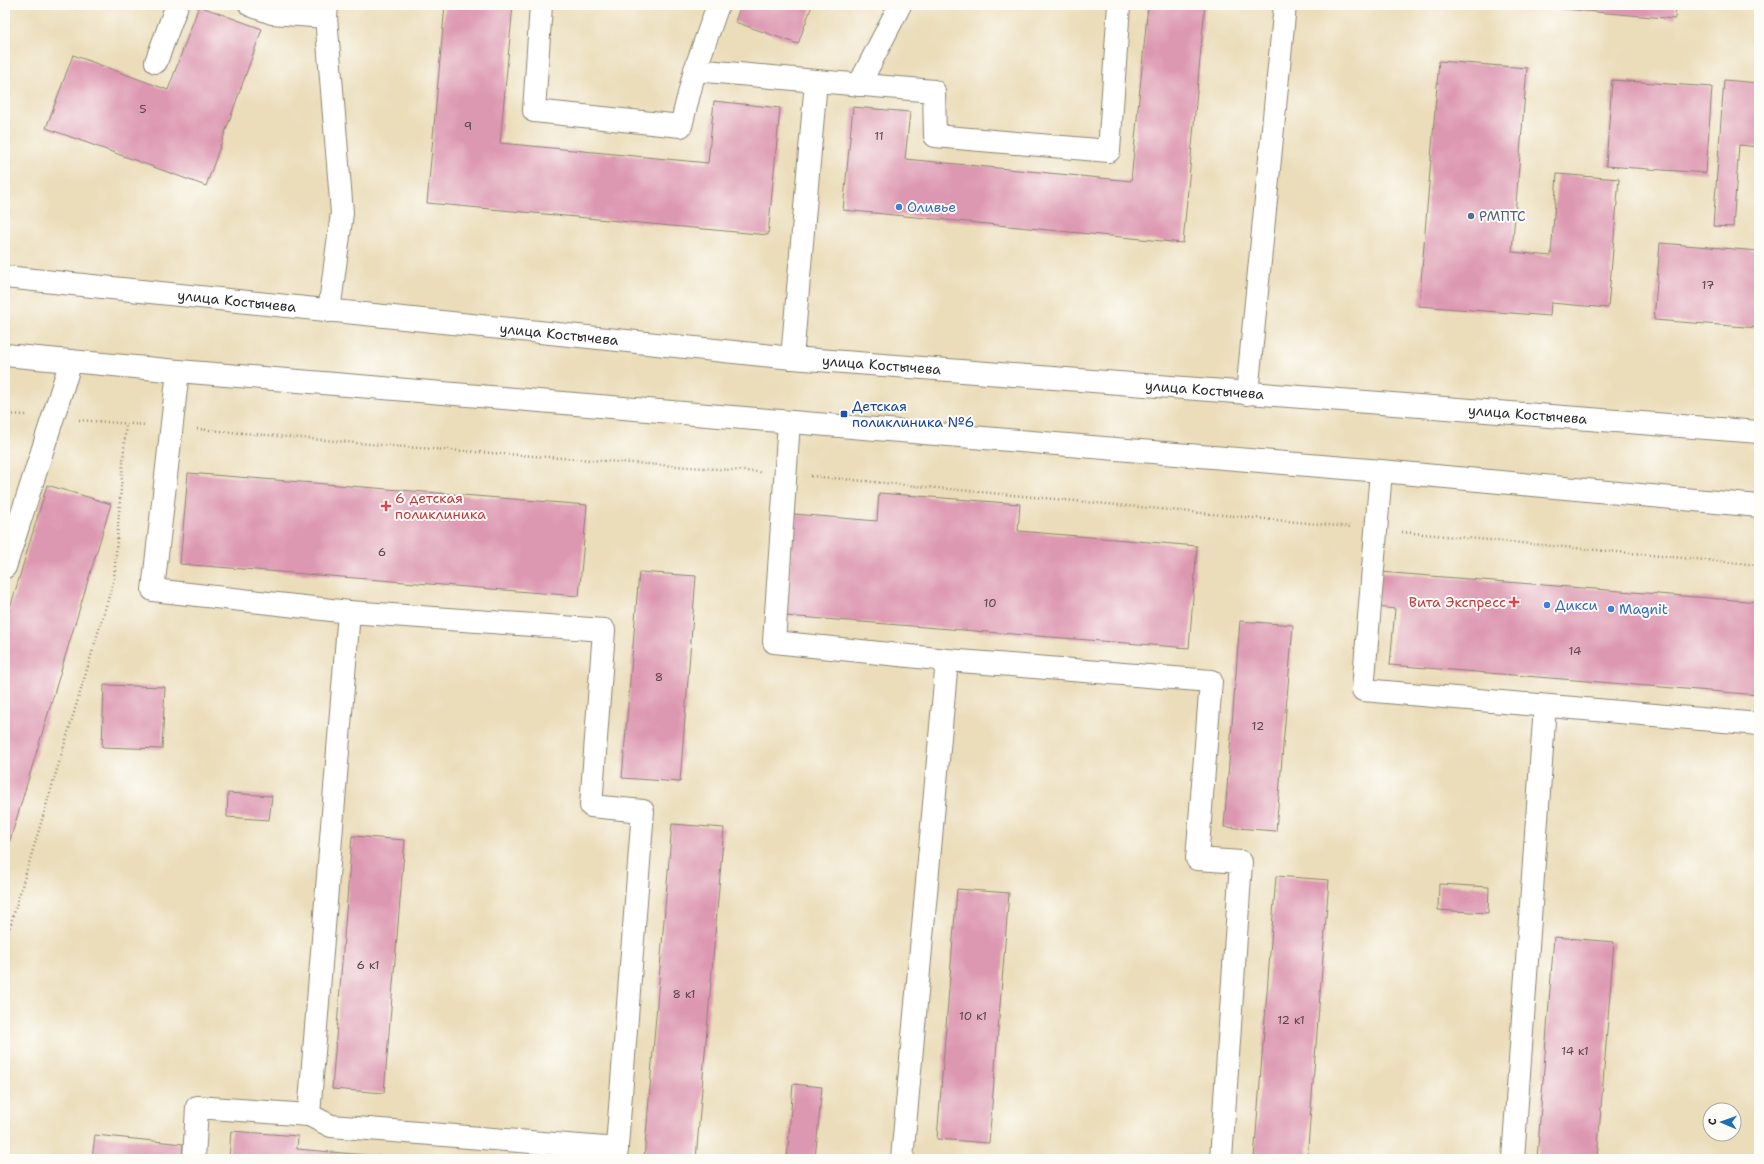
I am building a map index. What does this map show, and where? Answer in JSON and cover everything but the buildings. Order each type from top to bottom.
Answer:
[{"type":"street","points":[[156,62],[177,5]]},
{"type":"street","points":[[250,5],[272,13],[327,11],[342,213],[329,311]]},
{"type":"street","points":[[540,5],[534,111],[681,126],[695,70],[718,5]]},
{"type":"street","points":[[859,85],[900,5]]},
{"type":"street","points":[[695,70],[934,91],[935,136],[1109,151],[1119,5]]},
{"type":"street","points":[[1247,394],[1285,5]]},
{"type":"street","points":[[792,358],[816,81]]},
{"type":"street","name":"улица Костычева","points":[[5,277],[792,358],[1759,432]]},
{"type":"street","points":[[5,355],[178,371],[1381,471],[1759,506]]},
{"type":"street","points":[[5,567],[71,361]]},
{"type":"street","points":[[178,371],[153,590],[349,612],[604,630],[591,806],[643,811],[616,1154],[331,1126],[310,1114],[197,1107],[194,1159]]},
{"type":"street","points":[[789,422],[774,642],[947,660],[1210,681],[1197,859],[1241,862],[1221,1159]]},
{"type":"street","points":[[1381,471],[1363,690],[1759,724]]},
{"type":"street","points":[[310,1114],[349,612]]},
{"type":"street","points":[[902,1159],[947,660]]},
{"type":"street","points":[[1513,1159],[1545,706]]},
{"type":"path","points":[[5,414],[171,426],[392,446],[786,474],[1759,565]]},
{"type":"path","points":[[5,943],[114,578],[126,423]]},
{"type":"place","name":"Оливье","points":[[899,207]]},
{"type":"place","name":"РМПТС","points":[[1471,216]]},
{"type":"place","name":"Детская поликлиника №6","points":[[844,414]]},
{"type":"place","name":"6 детская поликлиника","points":[[386,506]]},
{"type":"place","name":"Вита Экспресс","points":[[1514,602]]},
{"type":"place","name":"Дикси","points":[[1547,605]]},
{"type":"place","name":"Magnit","points":[[1611,609]]}]
